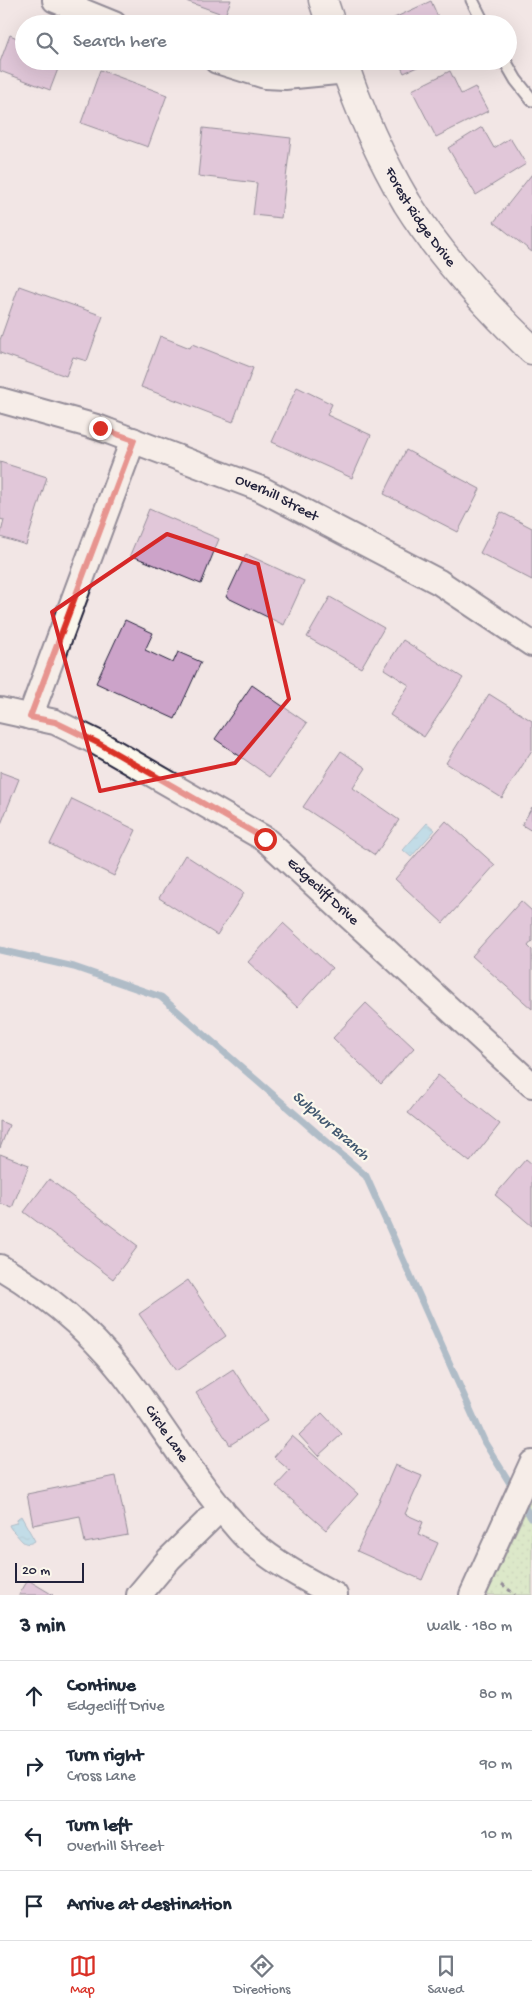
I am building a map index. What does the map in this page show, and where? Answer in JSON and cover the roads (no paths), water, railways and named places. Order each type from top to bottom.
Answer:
[{"type":"main road","points":[[323,0],[328,15]]},
{"type":"main road","name":"Forest Ridge Drive","points":[[347,70],[383,160],[408,204],[440,249],[494,313],[530,342]]},
{"type":"street","points":[[55,0],[92,15]]},
{"type":"street","points":[[246,70],[265,76],[285,77],[323,70]]},
{"type":"street","name":"Overhill Street","points":[[0,400],[100,428],[261,489],[439,582],[532,644]]},
{"type":"street","points":[[30,717],[134,440]]},
{"type":"street","name":"Edgecliff Drive","points":[[0,710],[55,722],[98,743],[265,839],[532,1085]]},
{"type":"street","name":"Circle Lane","points":[[0,1267],[27,1283],[60,1308],[94,1340],[135,1389],[199,1482],[247,1539],[276,1562],[335,1595]]},
{"type":"street","points":[[472,1595],[532,1463]]},
{"type":"street","points":[[139,1595],[169,1559],[221,1508]]},
{"type":"lane","points":[[472,0],[480,15]]},
{"type":"lane","points":[[510,70],[532,100]]},
{"type":"water","points":[[427,823],[435,830],[411,857],[403,850]]},
{"type":"water","points":[[21,1516],[35,1541],[28,1544],[23,1542],[9,1525],[16,1523]]},
{"type":"waterway","name":"Sulphur Branch","points":[[0,950],[74,967],[161,997],[366,1176],[485,1443],[514,1490]]},
{"type":"waterway","name":"Sulphur Branch","points":[[521,1501],[532,1519]]}]
